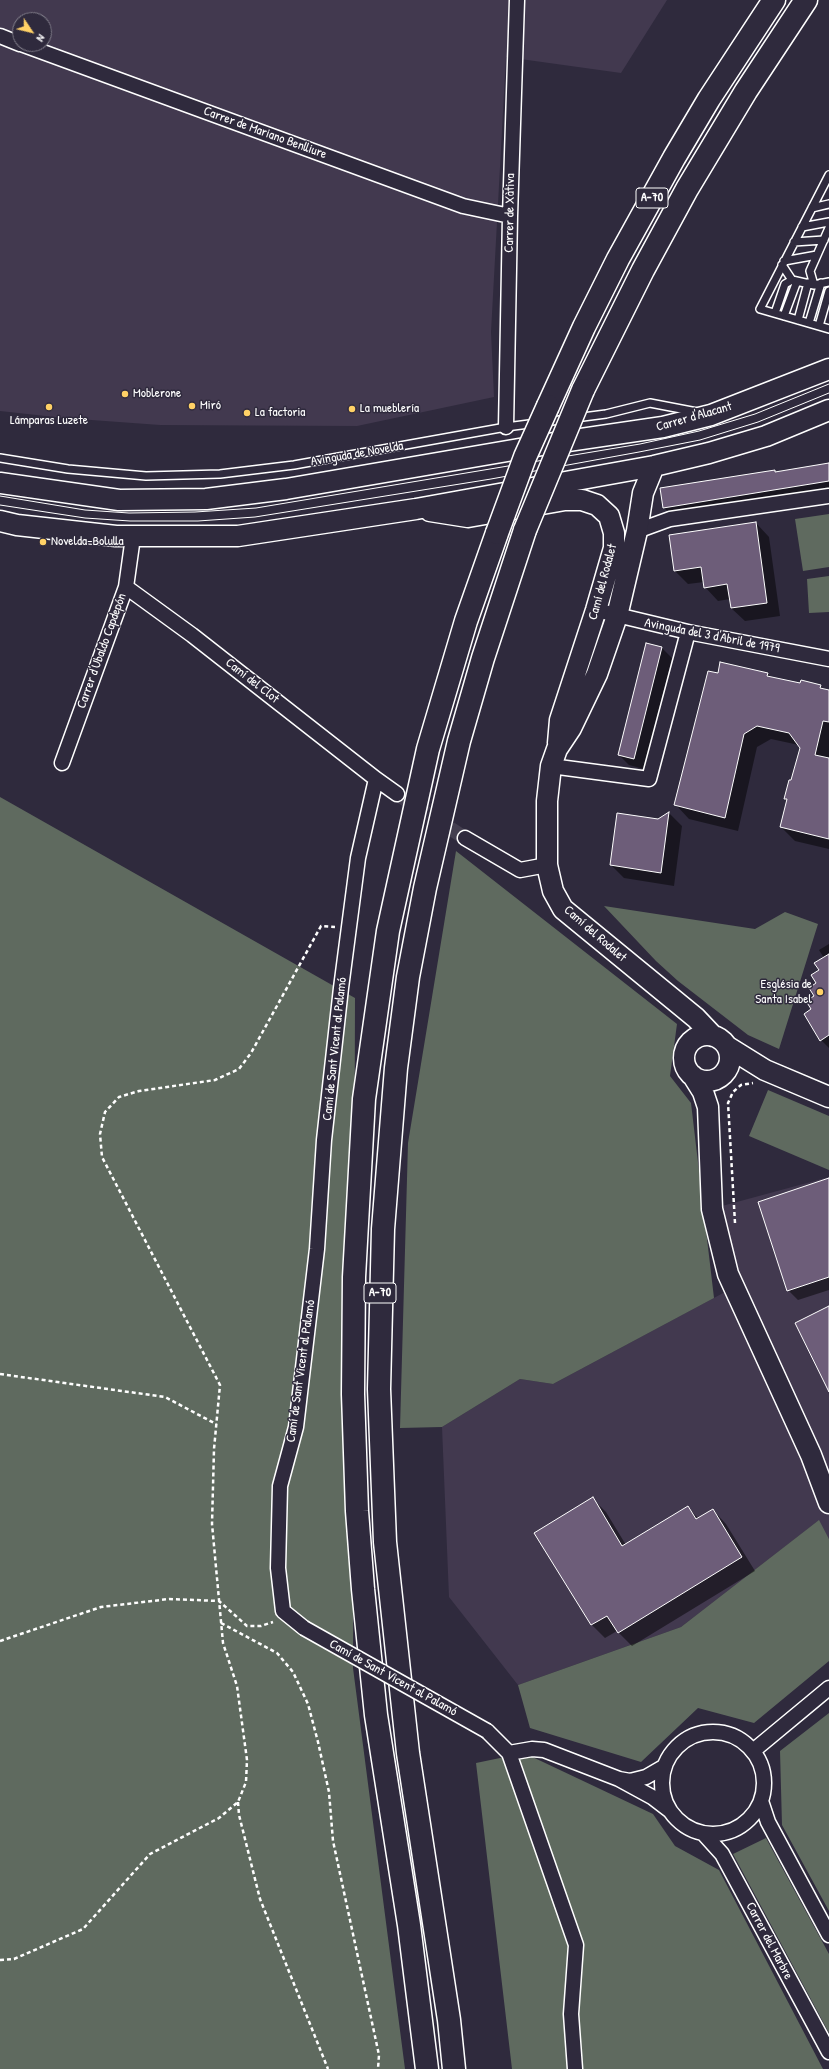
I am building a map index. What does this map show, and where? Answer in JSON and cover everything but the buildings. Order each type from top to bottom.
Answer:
[{"type":"highway","name":"A-70","points":[[427,2069],[409,1925],[376,1715],[357,1511],[354,1426],[354,1278],[364,1099],[388,931],[428,749],[466,621],[525,457],[584,327],[618,259],[674,158],[709,99],[774,0]]},
{"type":"highway","name":"A-70","points":[[454,2069],[448,2013],[408,1752],[385,1542],[379,1389],[383,1229],[396,1068],[408,977],[425,888],[459,741],[483,658],[525,530],[583,390],[643,270],[687,189],[746,92],[806,0]]},
{"type":"street","name":"Carrer de Xàtiva","points":[[506,427],[510,216],[517,0]]},
{"type":"street","name":"Carrer de Mariano Benlliure","points":[[0,36],[12,41]]},
{"type":"street","name":"Carrer de Mariano Benlliure","points":[[42,52],[463,206],[510,216]]},
{"type":"street","name":"Carrer d'Alacant","points":[[554,443],[664,427],[711,415],[829,369]]},
{"type":"street","points":[[0,522],[73,532],[133,537],[238,536],[416,509],[654,466],[709,454],[766,436],[829,410]]},
{"type":"street","name":"Avinguda de Novelda","points":[[0,483],[119,500],[206,499],[286,489],[554,443]]},
{"type":"street","name":"Camí del Rodalet","points":[[554,757],[571,728],[597,674],[617,616],[637,531],[643,493],[654,466]]},
{"type":"street","points":[[637,531],[670,519],[829,496]]},
{"type":"street","name":"Camí del Rodalet","points":[[416,509],[468,517],[566,500],[582,500],[597,505],[609,516],[613,526],[615,542],[596,610],[560,720],[547,801],[547,865],[553,891],[563,910],[640,974],[679,1004],[720,1041],[766,1070],[829,1097]]},
{"type":"street","name":"Carrer d'Ubaldo Capdepón","points":[[62,763],[126,586],[133,537]]},
{"type":"street","name":"Camí del Clot","points":[[126,586],[192,635],[376,779]]},
{"type":"street","name":"Avinguda del 3 d'Abril de 1979","points":[[596,610],[688,632],[829,659]]},
{"type":"street","points":[[554,757],[649,779],[688,632]]},
{"type":"street","points":[[376,779],[397,794]]},
{"type":"street","name":"Camí de Sant Vicent al Palamó","points":[[376,779],[358,858],[349,929],[324,1140],[317,1249],[296,1427],[280,1486],[278,1568],[283,1611],[304,1628],[487,1731],[509,1753],[576,1945],[571,2014],[575,2069]]},
{"type":"street","points":[[465,838],[520,870],[547,865]]},
{"type":"street","points":[[679,1004],[686,1023],[688,1046]]},
{"type":"street","points":[[708,1106],[722,1076],[729,1065],[730,1056],[720,1041],[703,1035],[695,1039],[688,1046],[685,1054],[685,1062],[688,1070],[704,1092],[708,1106],[712,1209],[728,1274],[811,1455],[829,1503]]},
{"type":"street","points":[[693,1076],[706,1081],[743,1070],[766,1070]]},
{"type":"street","points":[[811,1455],[829,1482]]},
{"type":"street","points":[[753,1751],[829,1688]]},
{"type":"street","points":[[716,1732],[736,1737],[753,1751],[762,1766],[764,1784],[761,1801],[754,1814],[744,1824],[732,1831],[718,1834],[703,1833],[690,1829],[678,1821],[670,1810],[662,1788],[665,1766],[677,1747],[694,1736],[716,1732]]},
{"type":"street","points":[[509,1753],[532,1748],[544,1750],[619,1779],[670,1810]]},
{"type":"street","points":[[619,1779],[630,1780],[646,1777],[665,1766]]},
{"type":"street","points":[[761,1801],[768,1822],[829,1935]]},
{"type":"street","name":"Carrer del Marbre","points":[[703,1833],[722,1854],[829,2052]]},
{"type":"lane","points":[[829,175],[760,309],[829,329]]},
{"type":"lane","points":[[821,189],[829,187]]},
{"type":"lane","points":[[812,208],[829,204]]},
{"type":"lane","points":[[802,227],[829,222]]},
{"type":"lane","points":[[809,323],[814,284],[810,271],[829,228]]},
{"type":"lane","points":[[794,242],[824,240]]},
{"type":"lane","points":[[783,263],[817,255]]},
{"type":"lane","points":[[783,263],[795,281]]},
{"type":"lane","points":[[784,316],[795,281]]},
{"type":"lane","points":[[774,313],[785,284],[795,281],[814,284],[829,282]]},
{"type":"lane","points":[[798,320],[814,284]]},
{"type":"lane","points":[[819,326],[829,292]]},
{"type":"lane","name":"Avinguda de Novelda","points":[[0,458],[68,469],[139,475],[220,474],[294,466],[506,427],[606,414],[650,403],[711,415]]},
{"type":"path","points":[[328,2069],[260,1899],[239,1815],[238,1802],[246,1782],[247,1760],[237,1686],[223,1643],[212,1524],[214,1449],[220,1385],[215,1372],[102,1157],[100,1134],[105,1112],[119,1097],[139,1091],[215,1080],[239,1070],[251,1053],[321,926],[349,929]]},
{"type":"path","points":[[0,1374],[164,1397],[216,1424]]},
{"type":"path","points":[[0,1641],[101,1607],[169,1599],[219,1601],[247,1626],[261,1626],[291,1616]]},
{"type":"path","points":[[221,1623],[277,1653],[293,1672],[308,1704],[329,1792],[333,1841],[379,2055],[378,2069]]},
{"type":"path","points":[[0,1960],[14,1958],[83,1929],[150,1854],[219,1818],[238,1802]]},
{"type":"shaded area","points":[[0,0],[667,0],[621,73],[506,57],[491,332],[494,397],[357,426],[160,425],[64,418],[0,411]]},
{"type":"shaded area","points":[[829,1177],[829,1539],[818,1521],[681,1627],[518,1685],[449,1597],[442,1427],[520,1379],[553,1384],[740,1284],[722,1206]]},
{"type":"green space","points":[[829,514],[829,567],[803,571],[795,519]]},
{"type":"green space","points":[[829,576],[829,612],[809,613],[807,579]]},
{"type":"green space","points":[[0,797],[355,998],[353,1668],[405,2069],[0,2069]]},
{"type":"green space","points":[[456,851],[677,1024],[670,1076],[691,1103],[714,1298],[553,1384],[520,1379],[442,1427],[400,1428],[408,1143]]},
{"type":"green space","points":[[604,906],[755,929],[785,912],[818,924],[779,1049],[748,1035],[678,981],[656,961]]},
{"type":"green space","points":[[768,1090],[829,1116],[829,1170],[749,1136]]},
{"type":"green space","points":[[819,1520],[829,1539],[829,1661],[754,1723],[698,1708],[641,1762],[530,1728],[518,1685],[681,1627]]},
{"type":"green space","points":[[829,1713],[829,1911],[782,1825],[780,1751]]},
{"type":"green space","points":[[524,1753],[653,1814],[675,1846],[719,1870],[823,2069],[512,2069],[476,1763]]},
{"type":"green space","points":[[766,1838],[829,1954],[829,2033],[733,1854]]},
{"type":"tunnel","points":[[397,794],[465,838]]},
{"type":"tram line","points":[[0,496],[85,510],[129,513],[195,512],[256,508],[640,444],[699,431],[755,414],[829,384]]},
{"type":"tram line","points":[[0,505],[85,518],[130,521],[198,521],[255,517],[491,479],[700,440],[758,422],[829,393]]},
{"type":"place","name":"Moblerone","points":[[125,394]]},
{"type":"place","name":"Miró","points":[[192,406]]},
{"type":"place","name":"Lámparas Luzete","points":[[49,407]]},
{"type":"place","name":"La mueblería","points":[[352,409]]},
{"type":"place","name":"La factoria","points":[[247,413]]},
{"type":"place","name":"Novelda-Bolulla","points":[[43,542]]},
{"type":"place","name":"Església de Santa Isabel","points":[[820,992]]}]
